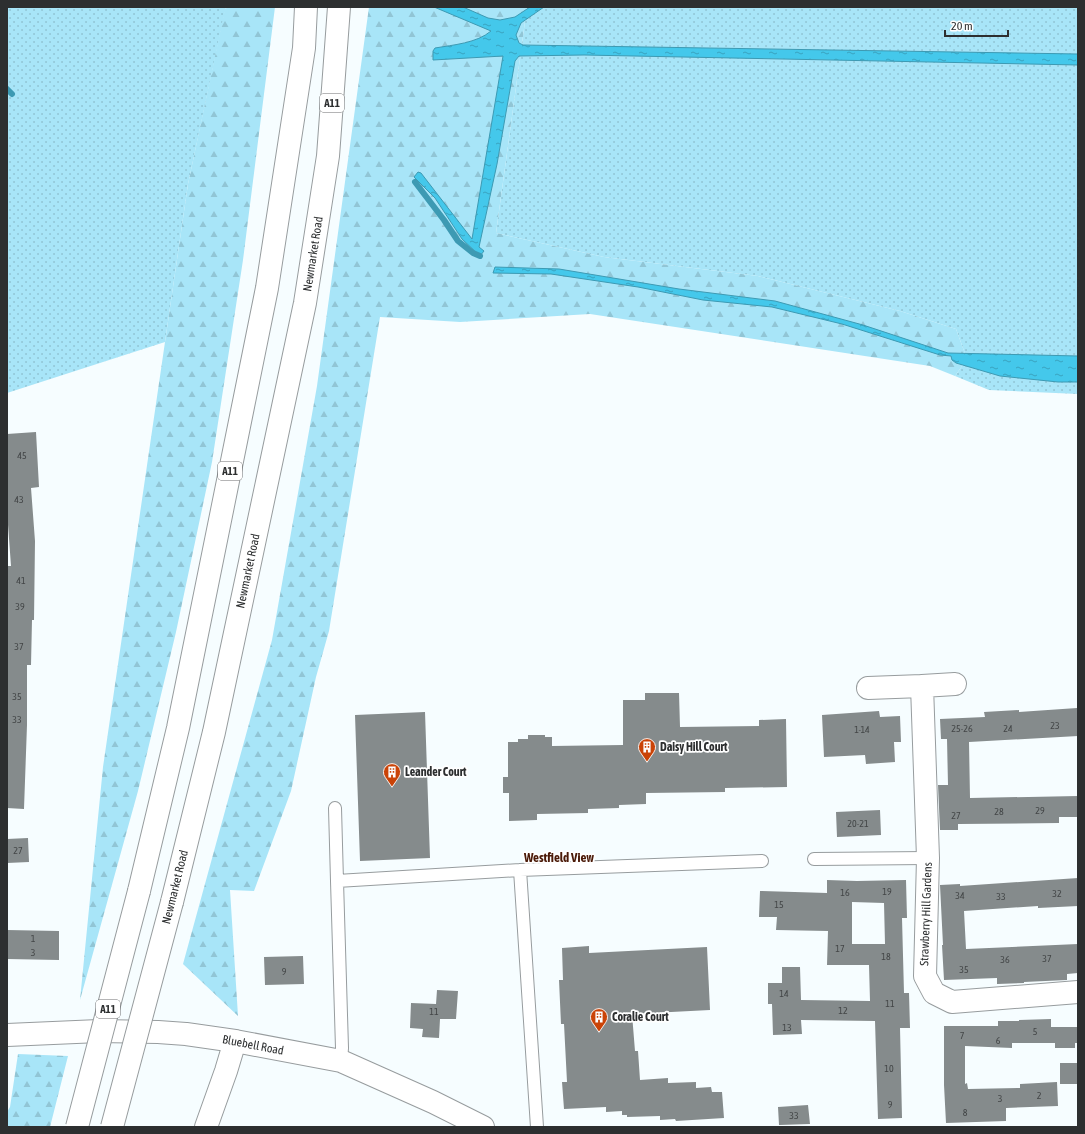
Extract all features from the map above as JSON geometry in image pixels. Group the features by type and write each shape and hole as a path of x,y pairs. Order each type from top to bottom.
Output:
{"main road":[{"name":"A11","path":"76,1127 139,891 178,728 267,288 304,48 306,7"},
{"name":"Newmarket Road","path":"112,1127 172,902 214,732 306,303 328,156 339,7"},
{"path":"868,688 955,684"},
{"name":"Strawberry Hill Gardens","path":"922,686 928,858 925,976 934,993 952,1002 1078,992"},
{"name":"Bluebell Road","path":"7,1036 99,1031 186,1034 235,1041 341,1061 433,1102 483,1127"},
{"path":"206,1127 235,1041"}],"lane":[{"path":"335,808 342,1048 341,1061"},
{"path":"814,859 928,858"},
{"path":"337,881 520,870 762,861"},
{"path":"520,870 537,1127"}],"green space":[{"path":"7,7 226,7 188,184 165,342 7,393"},
{"path":"228,7 275,7 243,260 212,462 176,632 138,791 80,1000 103,767 188,184 225,9"},
{"path":"369,7 527,7 496,233 604,257 758,276 900,311 956,329 967,359 955,376 930,366 590,314 460,322 380,317 329,631 316,677 291,791 254,891 230,890 238,1016 183,964 272,640 317,386"},
{"path":"527,7 1078,7 1078,394 989,390 955,376 967,359 956,329 900,311 758,276 604,257 496,233"},
{"path":"18,1054 68,1056 50,1127 7,1127 7,1112 10,1107"}],"water":[{"path":"434,7 463,7 488,18 500,20 515,17 530,7 544,7 521,23 516,35 519,43 523,45 1078,54 1078,65 584,55 519,56 515,61 497,164 479,247 484,251 480,256 462,239 435,198 414,177 418,172 421,173 472,239 503,56 433,60 433,51 435,48 472,41 491,31"},
{"path":"495,267 559,269 679,289 775,301 863,325 948,353 1078,356 1078,382 1058,382 1000,376 956,363 952,360 951,356 940,355 842,324 772,307 703,300 638,287 551,274 493,273"}],"building":[{"path":"36,432 39,487 31,488 35,541 34,620 32,620 31,665 27,665 27,725 24,809 7,808 7,566 11,566 7,511 7,434"},
{"name":"Daisy Hill Court","path":"645,693 679,693 680,727 759,726 759,720 786,719 787,787 725,788 725,792 646,793 646,804 619,805 619,808 588,809 588,813 537,814 537,820 509,821 509,793 503,793 503,777 508,777 508,742 518,742 518,739 528,739 528,735 545,735 545,737 552,737 552,746 623,745 623,700 645,700"},
{"path":"1077,708 1078,736 969,742 970,798 1078,796 1078,817 1059,817 1059,823 958,824 958,830 940,830 938,785 948,785 947,739 941,739 940,719 985,717 984,712 1019,710 1019,712"},
{"path":"879,711 880,717 900,716 901,742 894,742 895,762 866,764 865,755 824,757 822,715"},
{"name":"Leander Court","path":"425,712 430,858 360,861 355,715"},
{"path":"880,810 881,835 837,837 836,812"},
{"path":"28,838 29,862 7,863 7,839"},
{"path":"1078,878 1078,906 1038,908 1038,906 964,911 966,949 1078,944 1078,973 1067,974 1067,980 1024,983 997,984 997,978 944,980 940,885 960,884 960,886"},
{"path":"827,880 906,880 907,918 902,918 904,993 909,993 910,1028 900,1028 902,1118 878,1119 875,1021 801,1020 802,1034 773,1035 772,1004 768,1004 768,983 782,983 782,967 800,967 801,1000 870,1001 869,965 827,965 828,931 776,930 777,917 759,917 760,891 827,893","holes":["852,902 884,903 885,944 852,944"]},
{"path":"7,930 59,931 59,960 7,959"},
{"name":"Coralie Court","path":"589,946 589,953 707,947 710,1010 632,1014 635,1051 638,1051 640,1080 668,1078 668,1083 696,1082 696,1088 711,1087 712,1092 722,1092 724,1118 676,1121 675,1119 660,1120 660,1116 627,1117 627,1115 622,1115 622,1111 606,1112 606,1107 564,1109 562,1082 567,1082 564,1024 561,1024 559,980 563,980 562,948"},
{"path":"303,956 304,984 265,985 264,957"},
{"path":"437,990 458,991 456,1019 440,1019 439,1038 422,1037 423,1029 410,1028 411,1003 436,1004"},
{"path":"1051,1019 1051,1027 1078,1027 1078,1043 1075,1043 1075,1048 1055,1048 1055,1043 1012,1043 1012,1048 965,1046 965,1084 967,1083 968,1089 1020,1088 1020,1084 1057,1082 1058,1106 1006,1108 1006,1121 946,1123 944,1085 944,1026 998,1026 998,1021"},
{"path":"1060,1063 1078,1063 1078,1084 1060,1084"},
{"path":"808,1105 810,1124 779,1125 778,1107"}],"waterway":[{"path":"7,89 12,94"},
{"path":"415,182 458,241 473,253 480,256"}],"place":[{"name":"Daisy Hill Court","path":"647,762"},
{"name":"Leander Court","path":"392,787"},
{"name":"Coralie Court","path":"599,1032"}],"district":[{"name":"Westfield View","path":"559,857"}]}
